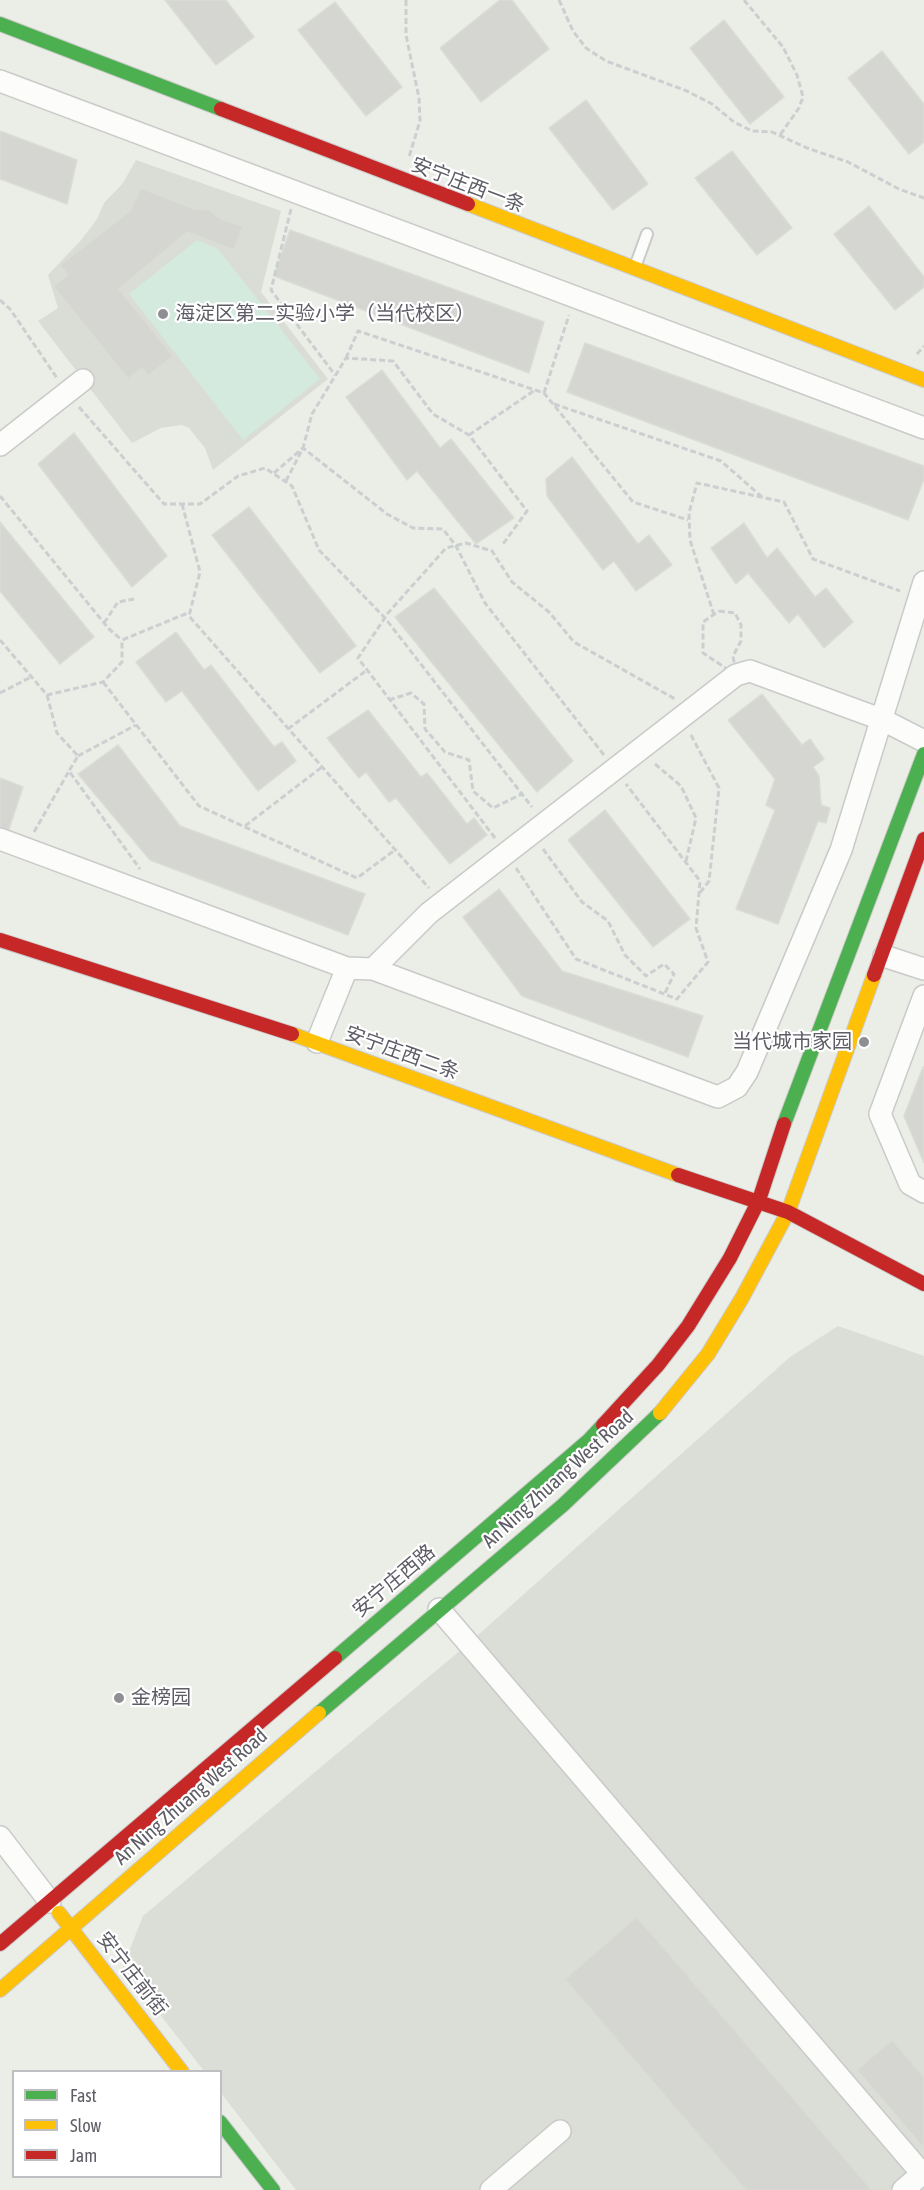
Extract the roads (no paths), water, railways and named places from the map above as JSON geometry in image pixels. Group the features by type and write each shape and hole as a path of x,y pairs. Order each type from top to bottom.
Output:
{"main road":[{"name":"安宁庄西一条","path":"0,24 633,270 924,380"},
{"name":"安宁庄西路","path":"0,1944 589,1440 658,1365 688,1326 730,1258 759,1200 770,1162 924,754"},
{"name":"An Ning Zhuang West Road","path":"0,1990 125,1879 563,1505 668,1406 708,1354 742,1298 788,1212 884,956 924,839"},
{"name":"安宁庄西二条","path":"0,940 317,1042 739,1197 759,1200 788,1212 924,1284"},
{"name":"安宁庄前街","path":"50,1902 180,2070"},
{"path":"222,2125 273,2190"}],"street":[{"path":"0,81 924,428"},
{"path":"0,445 75,386"},
{"path":"0,839 346,968 373,969 718,1097 737,1087 747,1072 841,850 922,590"},
{"path":"373,969 442,902 736,675 750,671 883,720 924,741"},
{"path":"884,956 924,969"},
{"path":"317,1042 346,968"},
{"path":"924,996 880,1114 910,1184 924,1192"},
{"path":"439,1610 923,2175 903,2190"},
{"path":"0,1837 50,1902"},
{"path":"491,2190 560,2131"}],"lane":[{"path":"633,270 647,234"}],"place":[{"name":"海淀区第二实验小学（当代校区）","path":"163,314"},
{"name":"当代城市家园","path":"864,1042"},
{"name":"金榜园","path":"119,1698"}]}
